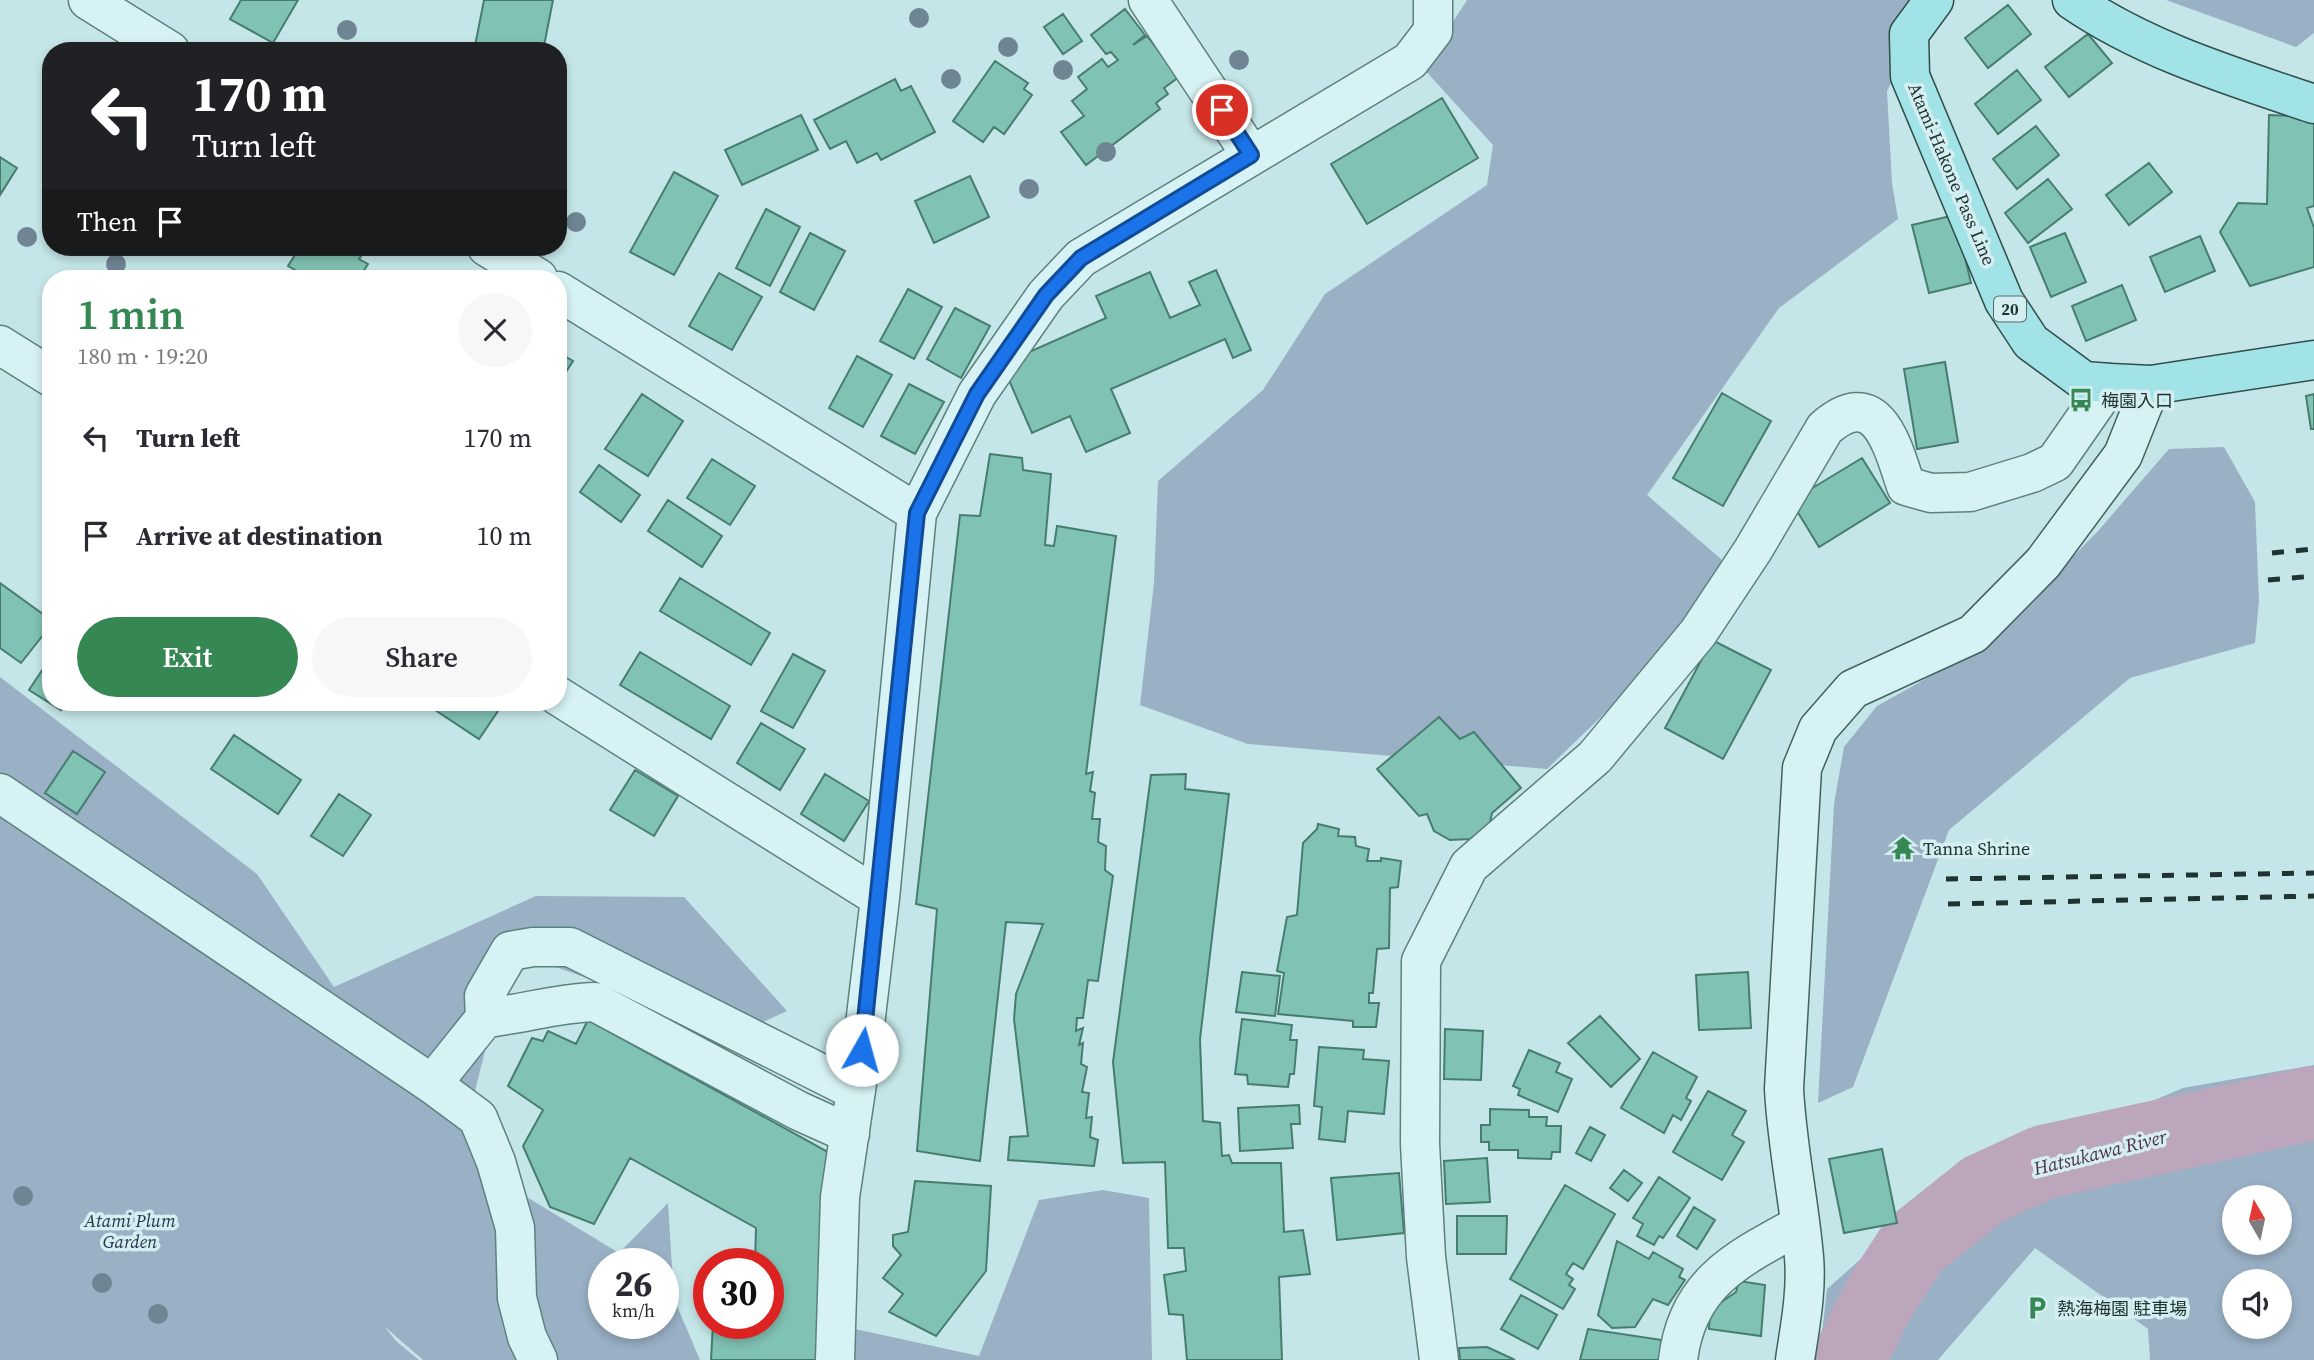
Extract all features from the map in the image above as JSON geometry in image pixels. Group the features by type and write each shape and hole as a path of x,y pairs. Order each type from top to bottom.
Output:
{"main road":[{"name":"Atami-Hakone Pass Line","path":"1934,0 1909,34 1910,76 2004,301 2031,342 2084,381 2110,383 2151,384 2314,360"},
{"path":"2072,0 2104,22 2211,70 2314,104"}],"street":[{"path":"88,0 156,42"},
{"path":"1148,0 1251,155"},
{"path":"835,1360 840,1197 880,898 917,513 977,394 1055,285 1081,258 1410,61 1433,31 1433,0"},
{"path":"502,256 525,270"},
{"path":"567,297 917,513"},
{"path":"0,345 42,371"},
{"path":"1438,1360 1426,1257 1420,1144 1421,961 1469,866 1595,757 1698,633 1753,550 1825,428 1840,414 1859,411 1875,416 1889,438 1906,486 1931,493 1970,492 2032,473 2055,462 2110,383"},
{"path":"1795,1360 1804,1291 1804,1259 1786,1132 1784,1090 1802,768 1818,729 1853,689 1973,634 2043,564 2123,455 2151,384"},
{"path":"567,702 880,898"},
{"path":"0,793 432,1084 478,1118 496,1163 515,1228 517,1298 527,1337 538,1360"},
{"path":"432,1084 485,1018 484,996 510,951 533,947 570,947 856,1091"},
{"path":"485,1018 519,1014 559,1003 596,1002 799,1111 850,1134"},
{"path":"1678,1360 1681,1334 1692,1307 1714,1280 1757,1248 1800,1225"}],"green space":[{"path":"1467,0 1941,0 1930,5 1887,91 1892,183 1898,219 1779,308 1647,495 1744,579 1547,769 1248,744 1140,705 1154,583 1158,481 1263,390 1325,294 1487,185 1493,145 1423,68"},
{"path":"2166,0 2314,0 2314,33 2296,47"},
{"path":"2224,447 2255,502 2259,601 2255,643 2130,678 1949,830 1853,1087 1818,1103 1834,804 1844,747 1877,706 1988,644 2098,531 2169,449"},
{"name":"Atami Plum Garden","path":"0,677 257,874 334,987 536,896 684,897 787,1011 741,1032 510,951 473,1099 525,1196 611,1248 588,1248 588,1339 679,1339 679,1311 700,1360 423,1360 384,1326 396,1341 419,1360 0,1360"},
{"path":"2314,1065 2314,1360 2150,1360 2148,1329 2035,1248 1938,1360 1819,1360 1827,1289 1934,1194 2183,1088"},
{"path":"1103,1190 1149,1198 1152,1360 850,1360 855,1329 979,1356 1039,1200"},
{"path":"668,1203 671,1248 624,1248"}],"building":[{"path":"241,0 298,0 274,42 230,19"},
{"path":"484,0 553,0 545,42 476,42"},
{"path":"2008,5 2031,34 1988,68 1965,38"},
{"path":"1125,9 1145,35 1133,45 1147,36 1179,77 1164,88 1168,94 1156,103 1160,109 1086,165 1061,132 1084,116 1072,101 1087,89 1078,77 1102,59 1108,67 1118,60 1111,52 1106,54 1091,35"},
{"path":"1063,14 1082,41 1063,54 1044,27"},
{"path":"2088,34 2112,63 2069,97 2045,67"},
{"path":"995,61 1028,83 1024,89 1032,95 1004,134 994,127 983,142 953,121"},
{"path":"2017,70 2041,100 1998,134 1975,104"},
{"path":"895,79 901,91 911,86 935,132 881,160 877,153 857,163 846,141 830,149 814,120"},
{"path":"1442,98 1478,158 1367,224 1331,164"},
{"path":"801,115 818,150 742,185 725,150"},
{"path":"2269,115 2314,117 2314,206 2307,208 2314,228 2314,267 2250,286 2220,232 2238,203 2267,204"},
{"path":"2036,126 2059,155 2017,189 1993,159"},
{"path":"0,157 17,168 0,195"},
{"path":"2149,163 2172,192 2129,225 2106,195"},
{"path":"674,172 718,196 674,275 630,252"},
{"path":"970,176 989,217 934,243 915,201"},
{"path":"2048,179 2072,209 2028,243 2005,213"},
{"path":"766,209 800,227 770,286 736,268"},
{"path":"1955,215 1971,283 1929,293 1912,225"},
{"path":"810,233 845,251 814,310 780,292"},
{"path":"2065,233 2086,282 2051,297 2030,247"},
{"path":"2200,236 2215,271 2165,292 2150,257"},
{"path":"294,256 361,256 359,259 368,264 364,270 295,270 288,266"},
{"path":"1216,270 1251,350 1233,358 1225,339 1111,389 1130,433 1086,452 1070,416 1032,433 1002,364 1106,318 1096,296 1150,272 1170,318 1200,305 1189,282"},
{"path":"719,273 762,297 732,350 689,326"},
{"path":"2122,285 2136,320 2086,341 2072,306"},
{"path":"908,289 942,307 914,359 880,341"},
{"path":"955,308 990,326 961,378 927,359"},
{"path":"857,356 892,375 863,427 829,408"},
{"path":"567,357 573,361 567,370"},
{"path":"1945,362 1958,442 1917,449 1904,369"},
{"path":"909,384 944,402 915,454 881,436"},
{"path":"1722,393 1771,421 1723,506 1673,478"},
{"path":"642,394 683,421 648,476 605,449"},
{"path":"2314,394 2314,429 2311,429 2306,396"},
{"path":"990,454 1022,458 1023,470 1051,474 1045,545 1054,546 1057,526 1116,536 1086,774 1093,772 1090,791 1095,793 1092,819 1100,819 1098,842 1106,846 1105,870 1113,876 1098,981 1088,980 1083,1018 1077,1018 1076,1031 1083,1028 1079,1045 1083,1043 1081,1064 1087,1067 1082,1092 1089,1093 1086,1118 1092,1117 1090,1137 1098,1140 1094,1166 1008,1160 1010,1137 1028,1136 1014,1019 1016,994 1043,924 1006,922 980,1161 917,1151 937,909 916,904 960,515 980,516"},
{"path":"1862,458 1890,503 1819,547 1791,501"},
{"path":"712,459 755,486 730,525 687,498"},
{"path":"599,465 640,495 621,522 580,492"},
{"path":"668,500 722,536 702,567 648,531"},
{"path":"680,578 770,633 751,665 660,611"},
{"path":"0,583 42,613 42,636 21,663 0,648"},
{"path":"1712,640 1771,670 1723,759 1665,728"},
{"path":"640,652 730,706 711,739 620,685"},
{"path":"793,654 825,671 793,728 761,711"},
{"path":"42,670 42,698 29,690"},
{"path":"437,711 498,711 479,739"},
{"path":"1439,717 1460,739 1474,732 1521,788 1492,813 1489,827 1470,839 1450,840 1434,831 1427,814 1419,816 1377,769"},
{"path":"761,723 805,749 780,790 737,763"},
{"path":"234,735 301,780 278,814 211,769"},
{"path":"73,751 105,772 77,814 45,793"},
{"path":"635,770 678,796 654,836 610,810"},
{"path":"825,774 869,801 844,841 801,814"},
{"path":"1186,774 1185,789 1229,794 1200,1039 1203,1121 1220,1123 1222,1156 1229,1155 1232,1163 1281,1163 1284,1232 1303,1230 1310,1274 1279,1277 1282,1360 1187,1360 1183,1315 1169,1314 1164,1275 1186,1271 1184,1248 1168,1248 1165,1162 1123,1163 1113,1062 1151,775"},
{"path":"339,794 371,815 343,856 311,836"},
{"path":"1318,824 1339,829 1338,836 1355,837 1356,846 1369,849 1367,861 1381,861 1381,858 1401,861 1398,887 1390,888 1389,948 1377,949 1373,993 1369,993 1369,1003 1379,1003 1376,1027 1353,1027 1353,1021 1278,1014 1284,973 1277,971 1287,917 1297,915 1303,843 1317,829"},
{"path":"1242,972 1280,976 1275,1016 1236,1012"},
{"path":"1748,972 1751,1028 1699,1030 1696,975"},
{"path":"1600,1016 1640,1059 1611,1087 1568,1043"},
{"path":"1242,1019 1292,1025 1290,1040 1297,1040 1294,1074 1290,1074 1288,1087 1248,1084 1247,1075 1235,1074"},
{"path":"588,1020 828,1152 822,1360 711,1360 712,1339 784,1339 784,1248 755,1248 756,1228 630,1158 594,1224 550,1207 523,1146 543,1110 508,1086 532,1038 543,1041 548,1031 576,1044"},
{"path":"1445,1029 1483,1031 1481,1080 1444,1079"},
{"path":"1319,1047 1364,1050 1363,1059 1389,1061 1384,1114 1348,1111 1345,1142 1319,1139 1322,1107 1314,1106"},
{"path":"1529,1050 1560,1063 1556,1072 1572,1079 1558,1112 1518,1095 1520,1089 1513,1086"},
{"path":"1653,1052 1697,1077 1686,1098 1691,1101 1681,1120 1673,1115 1664,1133 1621,1108"},
{"path":"1708,1091 1746,1111 1732,1135 1744,1142 1722,1180 1673,1152"},
{"path":"1299,1105 1300,1124 1291,1124 1293,1148 1240,1151 1238,1108"},
{"path":"1490,1109 1529,1110 1529,1117 1547,1117 1546,1126 1561,1126 1560,1152 1552,1152 1551,1159 1518,1158 1518,1150 1489,1150 1489,1142 1481,1142 1481,1125 1490,1125"},
{"path":"1590,1127 1605,1135 1591,1161 1576,1153"},
{"path":"1882,1149 1897,1223 1844,1233 1829,1159"},
{"path":"1487,1158 1490,1202 1446,1204 1444,1161"},
{"path":"1624,1170 1642,1183 1628,1201 1610,1188"},
{"path":"1399,1173 1404,1233 1337,1240 1331,1178"},
{"path":"1659,1177 1690,1198 1663,1238 1659,1236 1654,1245 1637,1236 1643,1224 1633,1218"},
{"path":"915,1181 991,1186 986,1271 936,1336 889,1312 903,1294 883,1278 901,1255 893,1246 893,1235 908,1232"},
{"path":"1565,1185 1615,1214 1583,1269 1573,1263 1566,1274 1573,1279 1569,1285 1575,1289 1563,1309 1510,1279"},
{"path":"1694,1207 1715,1220 1697,1249 1677,1236"},
{"path":"1457,1216 1507,1216 1506,1254 1457,1254"},
{"path":"1617,1241 1649,1259 1653,1252 1683,1269 1679,1277 1685,1280 1668,1305 1653,1299 1635,1327 1612,1328 1598,1315"},
{"path":"1739,1281 1765,1285 1761,1336 1709,1329 1710,1310 1736,1292"},
{"path":"1521,1295 1557,1315 1538,1349 1501,1329"},
{"path":"1588,1329 1662,1340 1659,1360 1580,1360"},
{"path":"1487,1347 1515,1360 1460,1360 1459,1348"}],"waterway":[{"name":"Hatsukawa River","path":"1848,1360 1880,1297 1914,1245 1983,1190 2044,1162 2314,1103"}],"railway":[{"path":"2272,553 2314,549"},
{"path":"2268,580 2314,576"},
{"path":"1946,879 2314,873"},
{"path":"1948,904 2314,896"}],"place":[{"name":"梅園入口","path":"2081,400"},
{"name":"Tanna Shrine","path":"1903,848"},
{"name":"熱海梅園 駐車場","path":"2037,1308"}],"route":[{"path":"862,1050 880,898 917,513 977,394 1046,295 1081,258 1251,155 1222,110"}]}
